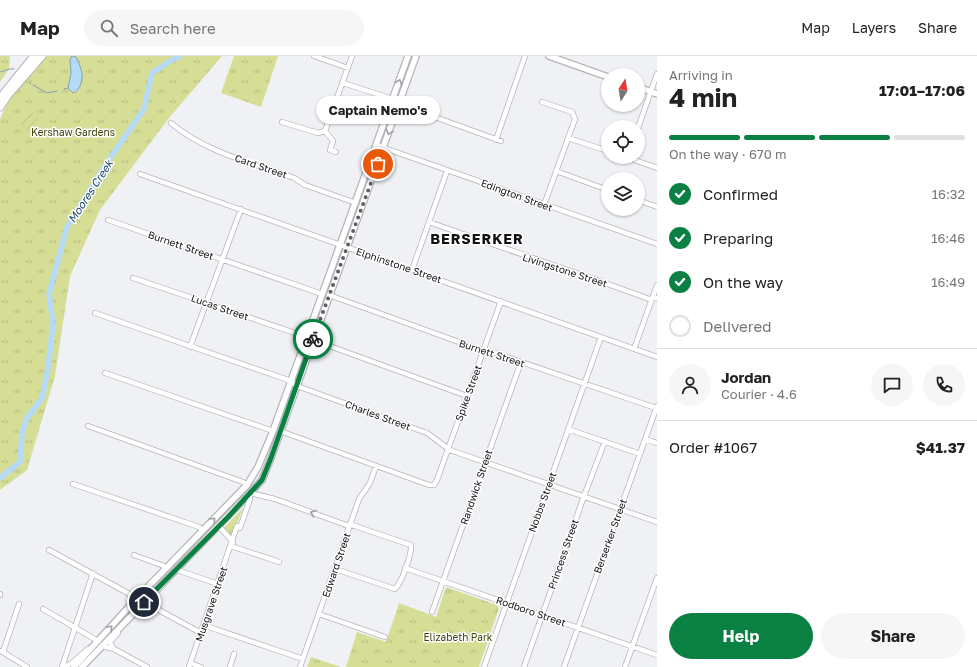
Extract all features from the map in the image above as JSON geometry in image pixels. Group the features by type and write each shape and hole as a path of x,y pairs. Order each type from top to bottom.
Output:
{"highway":[{"path":"0,98 34,56"},
{"path":"0,107 8,95 42,56"}],"main road":[{"path":"73,665 98,641 137,598 254,476 273,431 408,56"},
{"path":"82,667 262,480 267,470 416,56"},
{"path":"550,56 601,74"}],"street":[{"path":"314,56 348,68"},
{"path":"325,131 352,56"},
{"path":"399,104 498,140 525,56"},
{"path":"642,120 654,93 657,74"},
{"path":"343,83 393,99"},
{"path":"542,102 572,112 575,116 544,205"},
{"path":"282,122 318,133 325,131"},
{"name":"Card Street","path":"171,123 191,138 209,148 294,178 305,185 356,203"},
{"path":"325,131 333,141 330,150 336,152"},
{"path":"568,138 601,149"},
{"name":"Edington Street","path":"376,145 657,244"},
{"path":"645,164 657,168"},
{"path":"412,270 447,170"},
{"path":"556,172 601,188"},
{"name":"Elphinstone Street","path":"140,174 657,356"},
{"path":"645,203 657,207"},
{"path":"190,347 241,209"},
{"name":"Burnett Street","path":"108,220 322,294"},
{"name":"Livingstone Street","path":"429,222 649,299 655,298"},
{"name":"Lucas Street","path":"133,278 307,337"},
{"path":"634,349 655,298 657,285"},
{"name":"Burnett Street","path":"329,295 484,350 657,407"},
{"name":"Spike Street","path":"376,466 429,485 434,485 502,301"},
{"name":"Charles Street","path":"96,313 291,381 297,386 427,433 450,450 657,522"},
{"name":"Nobbs Street","path":"484,667 601,337"},
{"path":"313,340 467,396"},
{"name":"Randwick Street","path":"432,612 521,362"},
{"path":"105,373 273,431"},
{"name":"Berserker Street","path":"564,667 657,407"},
{"path":"88,426 242,481 247,485"},
{"path":"568,429 640,454"},
{"path":"280,431 376,466"},
{"path":"645,439 657,443"},
{"name":"Princess Street","path":"524,667 604,441"},
{"name":"Edward Street","path":"300,667 359,499 370,483 376,466"},
{"path":"74,484 199,527 203,530"},
{"path":"250,494 275,500 346,525 352,524 411,545 399,585 395,589 335,569"},
{"name":"Musgrave Street","path":"190,665 232,544 236,539 250,499 250,494"},
{"path":"219,526 232,544 279,562"},
{"path":"49,550 201,633"},
{"path":"134,555 167,568"},
{"path":"177,568 180,571 218,584"},
{"name":"Rodboro Street","path":"405,568 657,655"},
{"path":"73,665 63,667 65,656 93,573"},
{"path":"625,667 657,578"},
{"path":"19,604 1,651 27,667"},
{"path":"43,609 98,641"},
{"path":"319,614 386,637"},
{"path":"114,649 110,645 110,642 125,623"},
{"path":"203,625 303,659"},
{"path":"102,646 114,649 147,667"},
{"path":"230,667 234,654"},
{"path":"65,656 73,665"},
{"path":"21,663 31,667"},
{"path":"190,665 201,667"}],"green space":[{"path":"0,56 10,56 9,69 0,82"},
{"name":"Kershaw Gardens","path":"45,56 222,56 169,118 100,210 70,276 55,376 27,470 0,490 0,119 14,94"},
{"path":"234,56 278,56 261,107 221,93"},
{"path":"29,112 35,115 38,121 35,127 29,130 23,127 20,121 23,115"},
{"path":"243,508 235,525 232,536 224,528"},
{"name":"Elizabeth Park","path":"446,587 497,605 499,608 479,667 346,667 357,632 386,642 399,603 436,617"},
{"path":"311,657 341,667 307,667"}],"water":[{"path":"72,56 76,57 82,73 79,88 73,93 68,88 71,73 70,60"}],"waterway":[{"name":"Moores Creek","path":"0,478 20,462 22,432 27,418 42,398 48,368 53,324 49,294 67,227 108,161 144,109 152,73 180,56"},
{"path":"0,72 14,69"},
{"path":"33,85 47,93 57,91"},
{"path":"64,89 68,88"}],"way so far":[{"path":"313,339 378,164"}],"place":[{"name":"Captain Nemo's","path":"378,164"}],"district":[{"name":"BERSERKER","path":"477,238"}],"route":[{"path":"144,602 228,517 262,480 267,470 313,339"}]}
